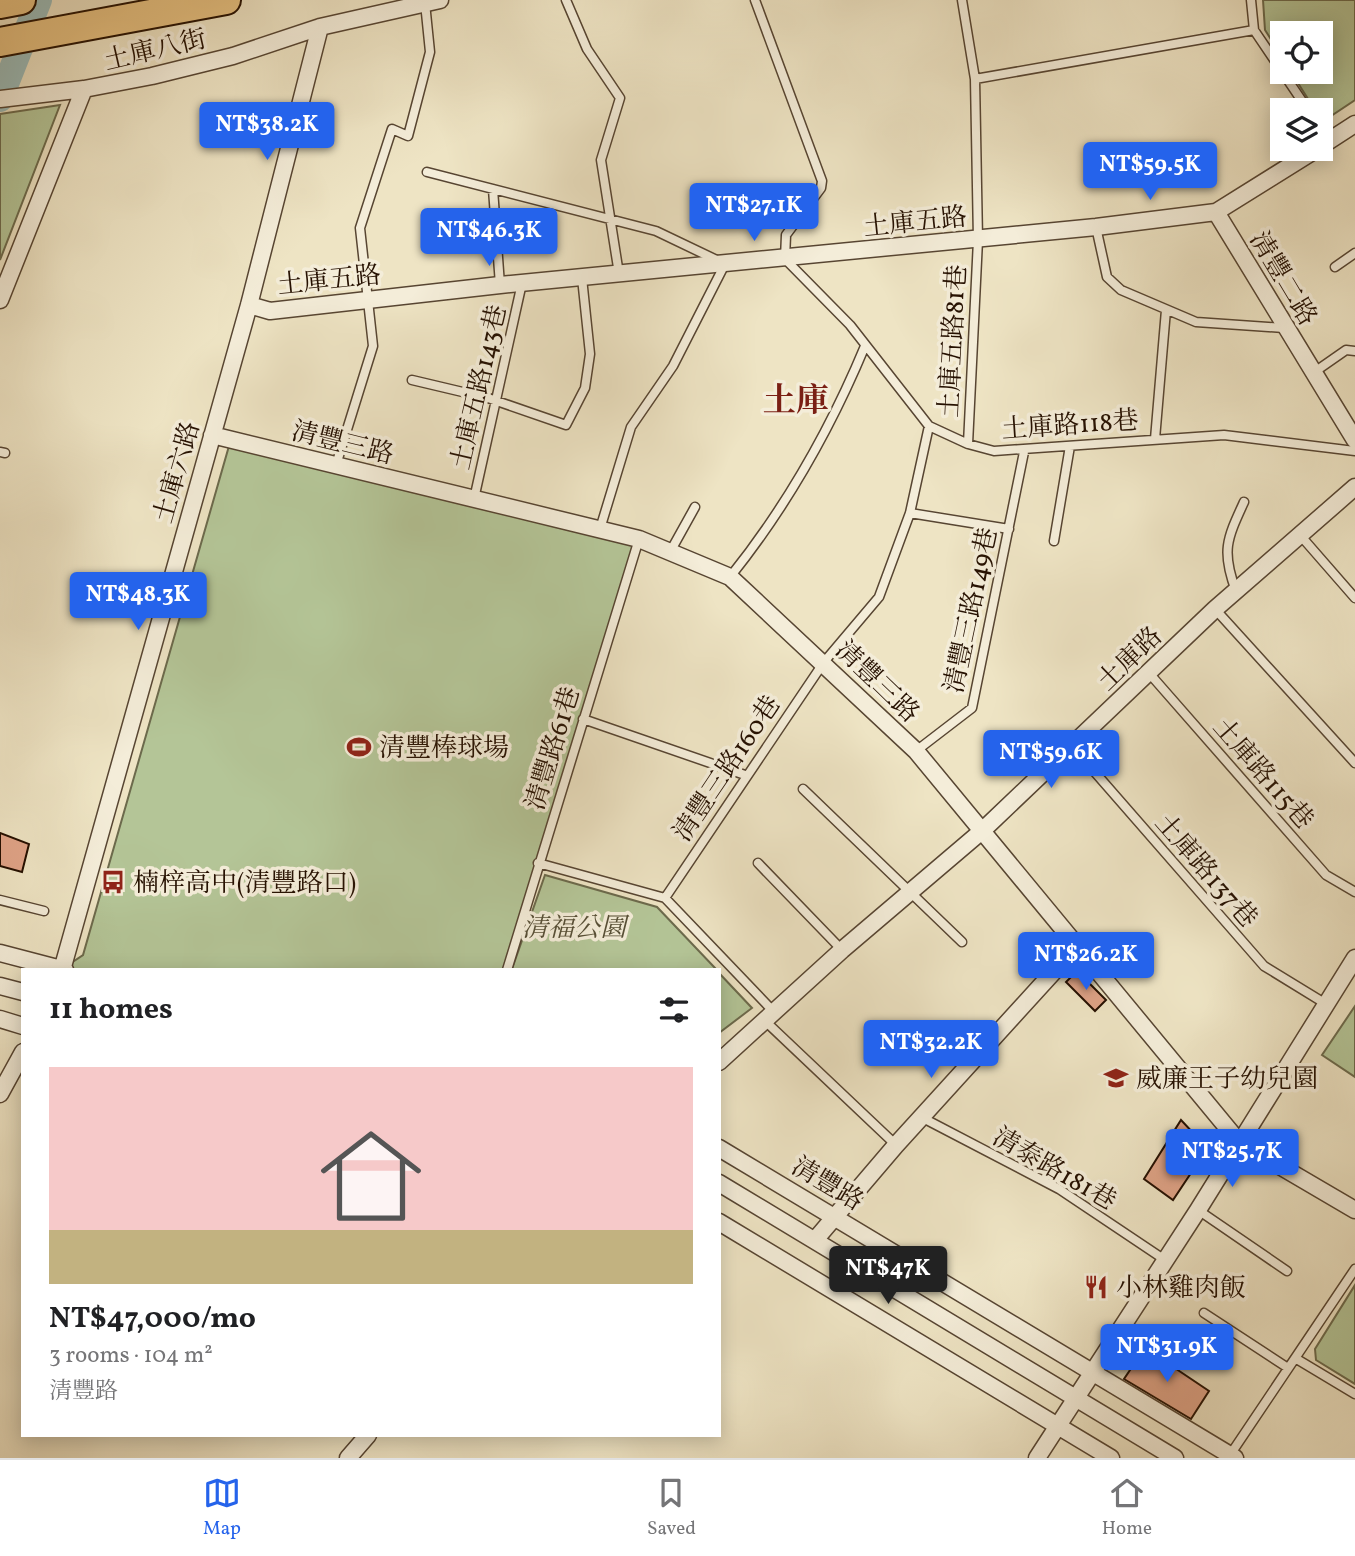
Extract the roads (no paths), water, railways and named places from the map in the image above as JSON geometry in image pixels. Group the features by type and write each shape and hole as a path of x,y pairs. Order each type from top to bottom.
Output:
{"highway":[{"path":"0,4 21,0"},
{"path":"0,42 226,0"}],"street":[{"name":"土庫八街","path":"0,99 84,89 233,56 320,27 433,1"},
{"name":"土庫六路","path":"63,968 249,305 320,27"},
{"path":"0,300 84,89"},
{"name":"土庫五路","path":"1333,135 1355,124"},
{"name":"土庫五路","path":"249,305 270,311 500,285 978,240 1216,212 1292,161"},
{"name":"清豐二路","path":"1216,212 1284,328 1355,440"},
{"name":"清豐三路","path":"212,435 639,539 730,577 824,662 916,751 1239,1142 1355,1210"},
{"name":"土庫路","path":"721,1060 842,950 983,830 1215,609 1355,487"},
{"path":"815,1240 896,1144 1077,946"},
{"path":"0,953 59,968"},
{"path":"1037,1458 1198,1210 1355,958"},
{"path":"0,986 21,991"},
{"path":"0,1019 21,1025"},
{"path":"0,1094 21,1056"},
{"name":"清豐路","path":"721,1149 835,1215 1232,1456"},
{"path":"721,1184 1175,1458"},
{"path":"721,1223 1111,1458"},
{"path":"348,1458 366,1437"}],"lane":[{"path":"566,0 587,49 620,98 601,160 619,274"},
{"path":"755,0 822,181 821,188 786,235 785,258"},
{"name":"土庫五路81巷","path":"962,0 975,79 978,240 968,444"},
{"path":"1251,0 1254,30 1300,98"},
{"path":"336,465 373,346 360,228 392,129 408,136 430,52 433,1"},
{"path":"975,79 1254,30"},
{"path":"427,172 656,231 725,264 673,366 631,426 600,529"},
{"path":"493,189 500,285"},
{"path":"1096,227 1107,277 1121,290 1196,323 1284,328"},
{"path":"1335,267 1355,253"},
{"name":"土庫路118巷","path":"785,258 850,325 929,426 968,444 994,451 1024,452 1224,435 1355,451"},
{"path":"412,380 497,401 566,425 585,388 590,354 582,278"},
{"name":"土庫五路143巷","path":"474,499 522,284"},
{"path":"1154,439 1166,310"},
{"path":"730,577 769,528 830,427 865,346"},
{"path":"1313,373 1346,350 1355,351"},
{"name":"清豐三路160巷","path":"665,898 745,775 824,662 879,597 910,513 929,426"},
{"path":"1054,541 1070,446"},
{"name":"清豐三路149巷","path":"916,751 972,708 1024,452"},
{"path":"1236,591 1226,565 1227,540 1244,502"},
{"path":"670,552 695,507"},
{"path":"910,513 1009,530"},
{"path":"1300,535 1355,598"},
{"name":"清豐路61巷","path":"508,968 639,539"},
{"path":"1215,609 1355,762"},
{"name":"土庫路115巷","path":"1149,673 1326,875 1355,892"},
{"path":"583,719 745,775"},
{"name":"土庫路137巷","path":"1072,746 1264,966 1326,1004"},
{"path":"803,789 962,942"},
{"path":"538,863 665,898 768,1016 896,1144"},
{"path":"758,863 842,950"},
{"path":"0,900 44,911"},
{"name":"清泰路181巷","path":"921,1117 1059,1189 1165,1260"},
{"path":"1198,1210 1287,1271"},
{"path":"1232,1456 1355,1269"},
{"path":"1204,1313 1288,1368"},
{"path":"1295,1358 1355,1394"}],"waterway":[{"path":"0,99 39,0"}],"place":[{"name":"清豐棒球場","path":"359,747"},
{"name":"楠梓高中(清豐路口)","path":"113,882"},
{"name":"威廉王子幼兒園","path":"1116,1078"},
{"name":"小林雞肉飯","path":"1096,1287"}],"district":[{"name":"土庫","path":"796,399"}],"park label":[{"name":"清福公園","path":"574,927"}]}
